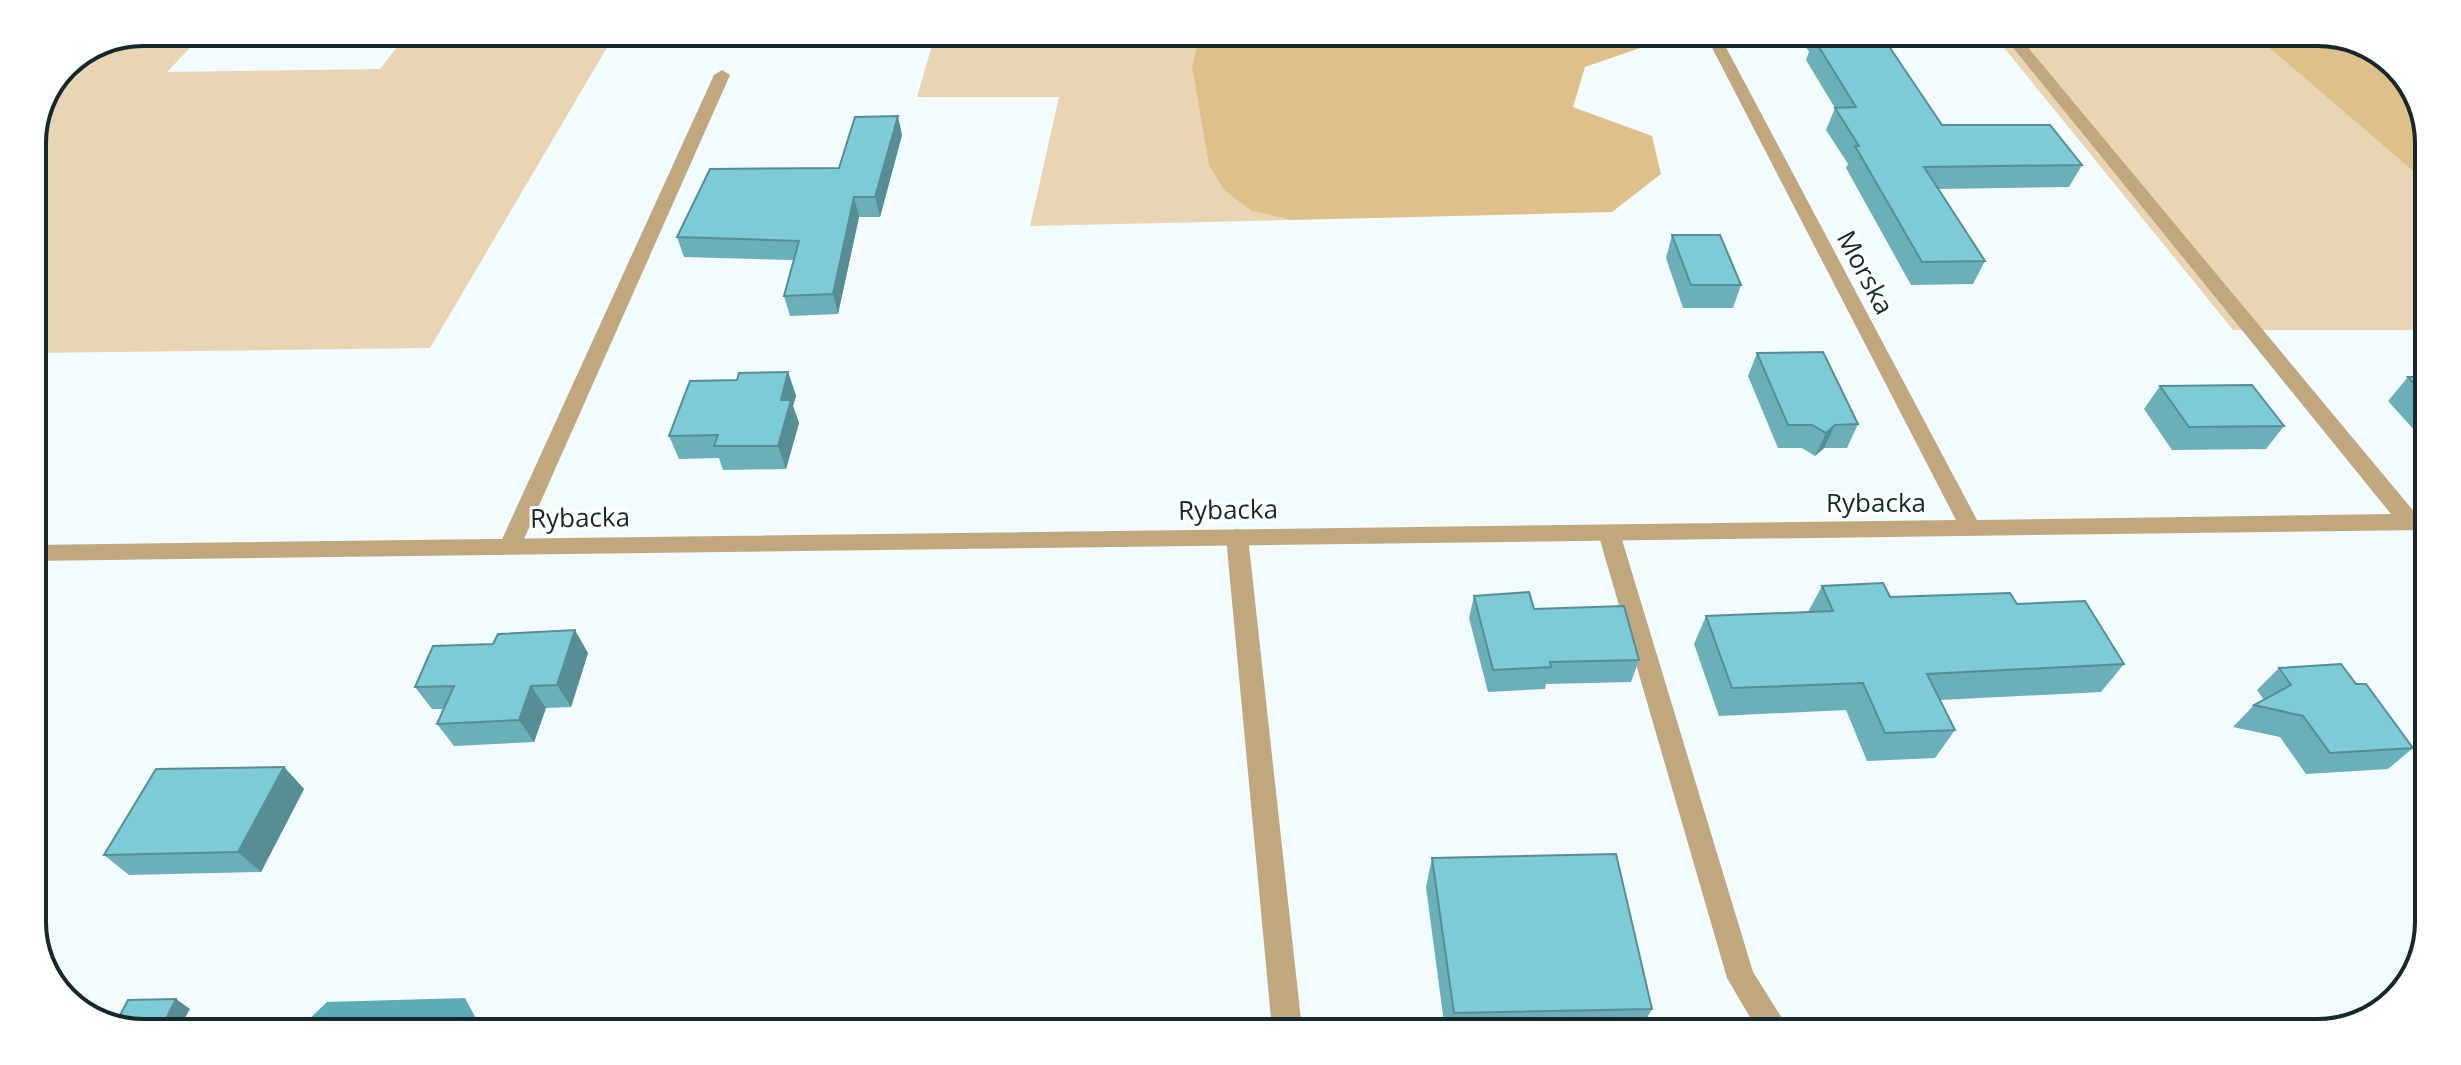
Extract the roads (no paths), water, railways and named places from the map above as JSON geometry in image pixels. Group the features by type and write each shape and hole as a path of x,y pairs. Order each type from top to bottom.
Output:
{"street":[{"name":"Morska","path":"1718,46 1972,530"},
{"path":"2019,46 2415,520"},
{"path":"510,546 722,75"},
{"name":"Rybacka","path":"46,553 2415,522"},
{"path":"1609,533 1741,978 1767,1019"},
{"path":"1237,537 1286,1019"}],"water":[{"path":"465,998 476,1019 309,1019 327,1002"}]}
